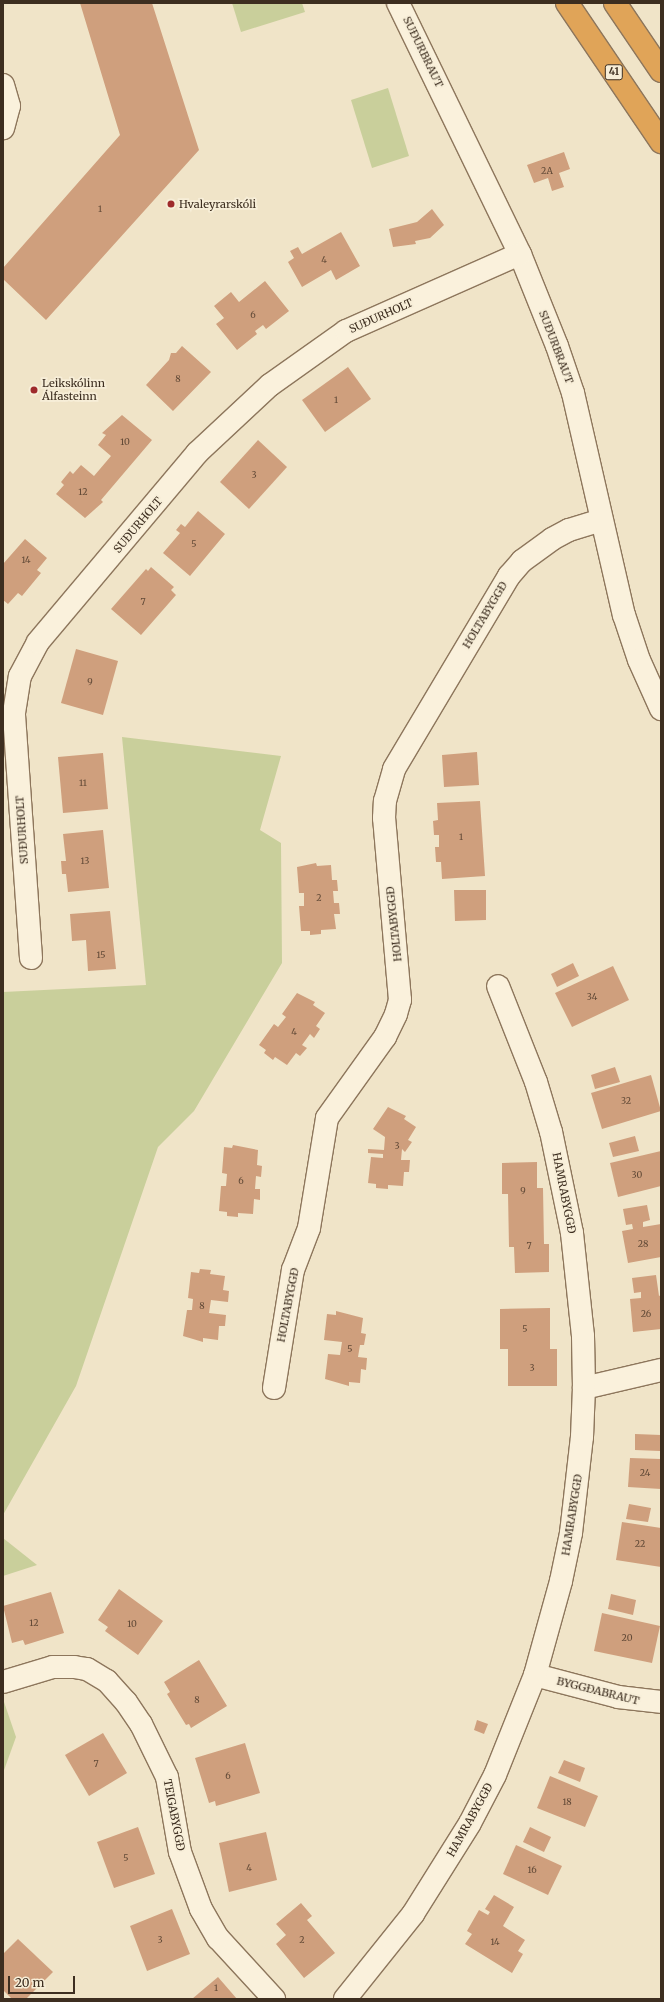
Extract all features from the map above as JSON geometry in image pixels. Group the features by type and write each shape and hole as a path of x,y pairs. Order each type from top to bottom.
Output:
{"highway":[{"name":"41","path":"567,3 661,142"},
{"path":"615,3 661,71"}],"street":[{"name":"SUÐURBRAUT","path":"398,3 520,254 573,393 624,615 639,660 661,709"},
{"path":"3,85 9,106 3,128"},
{"name":"SUÐURHOLT","path":"31,958 14,713 20,676 38,642 197,453 270,385 346,331 520,254"},
{"name":"HOLTABYGGÐ","path":"274,1388 293,1270 309,1228 327,1118 385,1037 396,1014 400,1000 384,818 385,801 394,769 509,576 531,553 552,539 569,530 602,520"},
{"name":"HAMRABYGGÐ","path":"345,1999 413,1914 466,1829 495,1775 535,1675 560,1588 570,1533 581,1444 584,1388 579,1284 563,1182 536,1082 498,986"},
{"path":"584,1388 661,1370"},
{"name":"TEIGABYGGÐ","path":"3,1682 52,1667 74,1667 87,1669 107,1681 126,1702 141,1724 167,1777 180,1852 201,1909 218,1938 274,1999"},
{"name":"BYGGÐABRAUT","path":"535,1675 618,1698 661,1702"}],"green space":[{"path":"232,3 302,3 305,12 241,32"},
{"path":"388,88 409,156 372,168 351,100"},
{"path":"122,737 281,756 260,830 281,843 282,963 194,1111 158,1147 76,1386 3,1515 3,992 146,985"},
{"path":"3,1538 37,1565 3,1576"},
{"path":"3,1699 16,1737 3,1773"}],"building":[{"name":"Hvaleyrarskóli","path":"80,3 152,3 199,150 46,320 3,279 3,268 120,135"},
{"path":"564,152 570,169 559,173 564,187 552,191 548,178 534,183 527,165"},
{"path":"432,209 444,225 430,238 415,241 416,244 393,247 389,229 417,222"},
{"path":"341,232 360,266 336,280 331,270 302,287 288,262 294,258 290,251 298,247 302,254"},
{"path":"265,281 289,311 266,329 263,325 255,331 257,334 237,350 216,324 224,318 214,306 231,292 239,302"},
{"path":"182,346 211,372 173,411 146,385 169,360 171,353 176,353"},
{"path":"348,367 371,399 325,432 302,400"},
{"path":"122,415 152,440 101,500 103,502 85,518 56,494 64,485 61,482 70,471 73,474 81,465 94,476 111,456 98,445 106,435 102,433"},
{"path":"258,440 287,467 249,509 220,482"},
{"path":"198,511 225,534 190,576 163,553 180,533 176,530 181,524 185,527"},
{"path":"25,539 47,558 37,570 41,573 22,596 18,593 8,604 3,600 3,564"},
{"path":"151,567 174,587 171,590 176,595 141,635 111,609 146,569 148,571"},
{"path":"76,649 118,661 103,715 61,703"},
{"path":"477,752 479,785 444,787 442,755"},
{"path":"103,753 108,809 63,813 58,757"},
{"path":"480,801 485,876 442,879 441,862 436,862 435,847 439,847 439,835 434,835 433,821 438,820 437,803"},
{"path":"103,830 109,888 68,892 66,874 62,874 61,861 66,861 63,834"},
{"path":"316,863 317,866 331,865 332,880 337,880 338,891 333,891 334,903 339,903 340,914 334,914 336,929 321,930 321,934 310,935 310,931 301,931 299,906 304,906 304,893 299,893 297,867"},
{"path":"454,890 486,890 486,920 455,921"},
{"path":"110,911 116,969 88,971 86,940 72,941 70,914"},
{"path":"573,963 579,976 557,987 551,974"},
{"path":"613,966 629,1000 572,1027 555,993"},
{"path":"297,993 315,1002 313,1005 325,1013 316,1026 320,1029 314,1038 310,1034 302,1045 307,1048 300,1056 296,1053 287,1065 275,1057 273,1060 264,1053 266,1050 259,1045 274,1024 278,1027 286,1017 282,1014"},
{"path":"615,1067 620,1082 595,1089 591,1075"},
{"path":"651,1075 661,1111 602,1129 591,1093"},
{"path":"388,1107 406,1116 404,1119 416,1127 408,1140 412,1142 405,1152 402,1149 401,1160 410,1160 409,1172 404,1172 403,1186 388,1185 388,1189 376,1188 376,1184 368,1183 371,1157 383,1158 383,1154 368,1153 368,1149 384,1150 385,1137 373,1129"},
{"path":"635,1136 639,1151 613,1157 609,1143"},
{"path":"233,1145 258,1150 257,1165 262,1166 261,1177 256,1176 255,1189 260,1189 260,1200 254,1199 253,1214 238,1213 238,1217 227,1216 227,1212 219,1211 221,1186 226,1186 227,1174 222,1173 224,1147 232,1148"},
{"path":"661,1151 661,1186 618,1197 610,1163"},
{"path":"537,1162 537,1188 543,1188 544,1244 549,1244 549,1272 515,1273 514,1247 509,1247 508,1194 502,1194 502,1163"},
{"path":"647,1205 650,1220 643,1222 643,1227 661,1224 661,1257 628,1263 622,1231 633,1229 632,1224 626,1225 623,1209"},
{"path":"200,1269 211,1270 210,1274 225,1276 223,1290 229,1291 228,1302 211,1300 209,1313 226,1315 225,1326 219,1326 218,1340 203,1338 203,1342 183,1336 187,1310 192,1310 193,1299 188,1298 191,1272 199,1273"},
{"path":"656,1275 659,1296 661,1295 661,1329 633,1332 630,1299 641,1298 641,1292 634,1293 632,1278"},
{"path":"550,1308 550,1349 557,1349 557,1386 508,1386 508,1349 500,1349 500,1309"},
{"path":"336,1311 363,1318 361,1333 366,1334 364,1345 360,1345 358,1357 367,1358 366,1370 361,1369 360,1383 349,1382 349,1386 325,1379 328,1354 340,1355 342,1342 324,1340 327,1314 336,1315"},
{"path":"635,1434 661,1435 660,1451 635,1450"},
{"path":"630,1458 661,1459 661,1489 628,1487"},
{"path":"629,1504 651,1508 648,1522 626,1519"},
{"path":"622,1522 661,1528 661,1567 616,1560"},
{"path":"119,1589 163,1621 138,1655 105,1631 108,1627 98,1620"},
{"path":"51,1592 64,1633 25,1645 23,1640 12,1643 3,1606"},
{"path":"611,1594 636,1600 633,1615 608,1609"},
{"path":"602,1613 660,1626 652,1663 594,1651"},
{"path":"199,1660 227,1706 191,1728 189,1724 186,1725 167,1694 170,1692 164,1682"},
{"path":"477,1720 488,1724 484,1734 474,1730"},
{"path":"103,1733 127,1773 89,1796 65,1755"},
{"path":"245,1743 260,1793 216,1806 215,1801 209,1803 195,1758"},
{"path":"564,1760 585,1768 580,1782 558,1773"},
{"path":"550,1776 598,1796 585,1827 537,1808"},
{"path":"138,1827 155,1874 114,1888 97,1842"},
{"path":"530,1827 551,1837 544,1852 523,1842"},
{"path":"266,1832 277,1880 229,1892 219,1843"},
{"path":"516,1845 562,1866 548,1895 503,1874"},
{"path":"494,1895 514,1907 503,1926 525,1940 518,1951 523,1954 512,1973 465,1944 472,1934 467,1931 479,1910 488,1915 490,1912 485,1909"},
{"path":"301,1903 312,1916 307,1920 335,1953 304,1978 276,1944 286,1935 276,1924"},
{"path":"172,1909 190,1954 147,1971 130,1926"},
{"path":"18,1939 53,1972 26,1999 12,1999 3,1990 3,1954"},
{"path":"218,1977 237,1999 192,1999"}],"place":[{"name":"Hvaleyrarskóli","path":"171,204"},
{"name":"Leikskólinn Álfasteinn","path":"34,390"}]}
